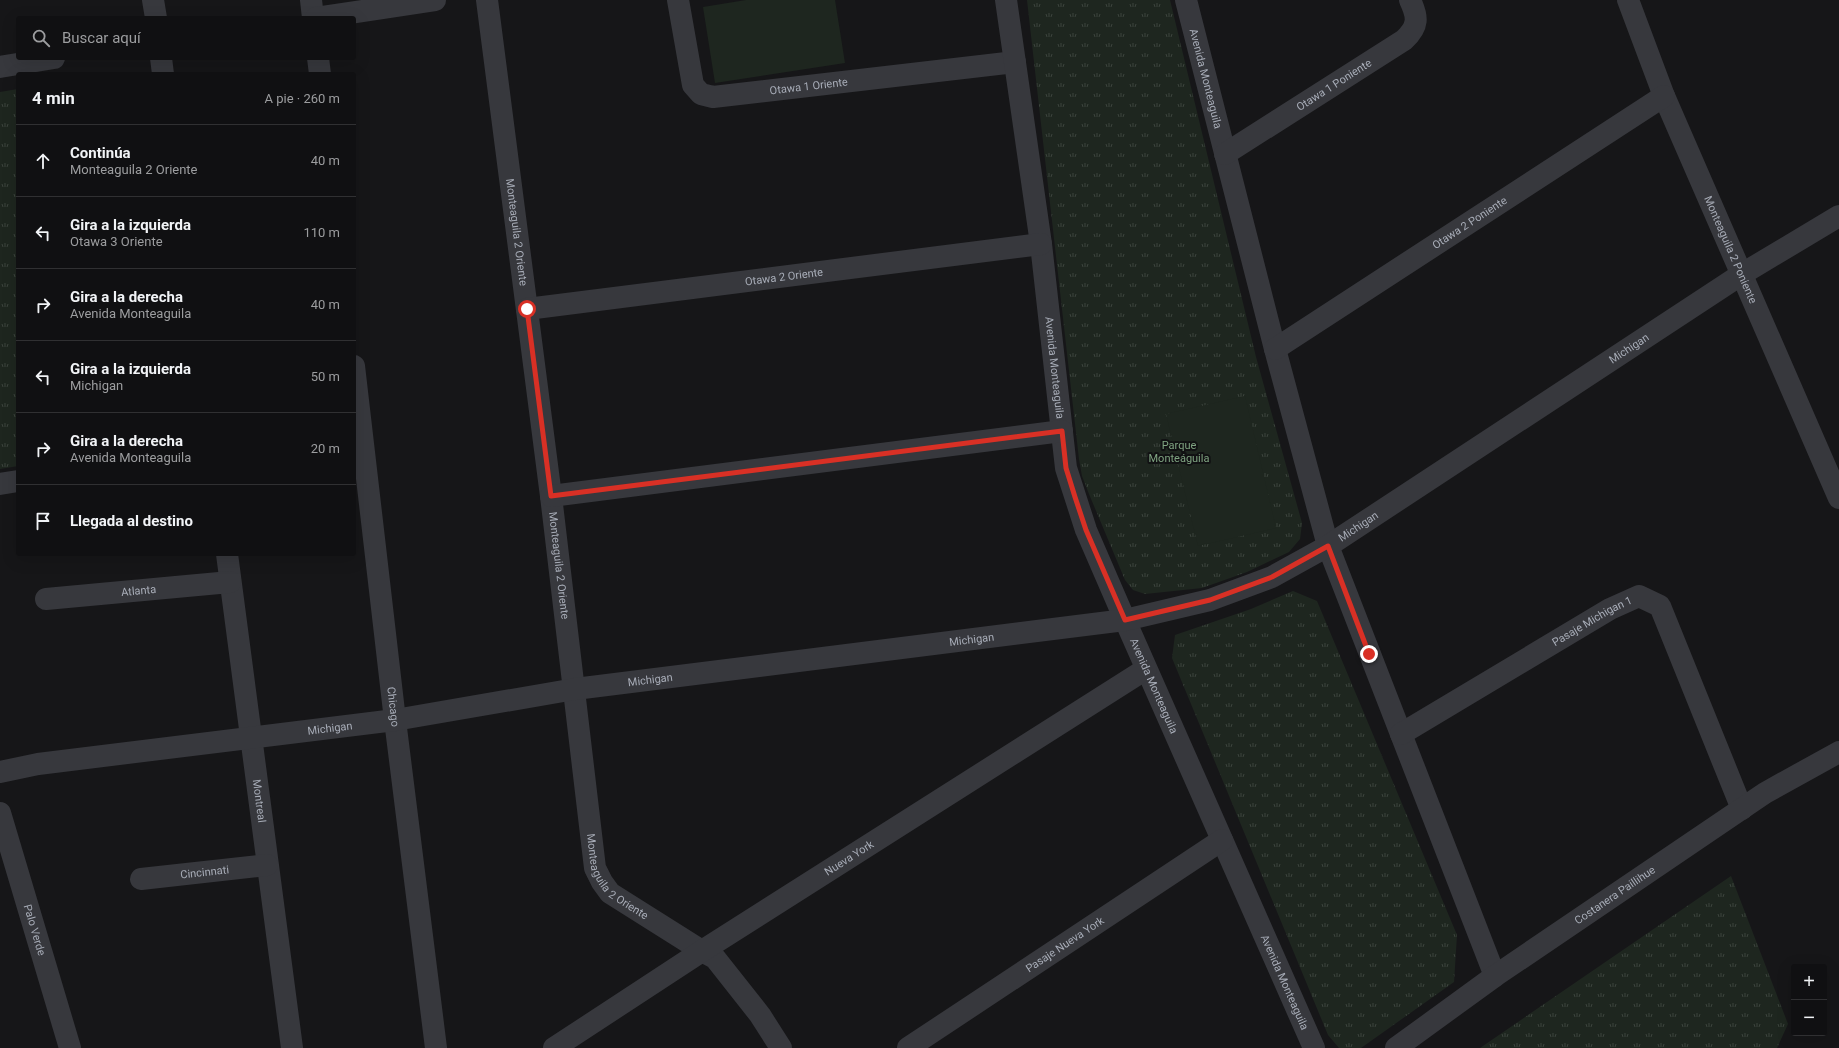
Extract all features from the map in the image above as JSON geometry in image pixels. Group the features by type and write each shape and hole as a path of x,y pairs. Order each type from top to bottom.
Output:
{"street":[{"path":"153,0 156,16"},
{"path":"311,0 315,16"},
{"path":"328,16 435,0"},
{"name":"Monteaguila 2 Oriente","path":"487,0 551,496 595,868 602,882 610,893 715,958 760,1015 781,1048"},
{"name":"Otawa 1 Oriente","path":"678,0 693,85 701,94 713,97 1015,62"},
{"name":"Avenida Monteaguila","path":"1006,0 1041,244 1066,468 1086,530 1314,1048"},
{"name":"Avenida Monteaguila","path":"1186,0 1275,349 1328,546 1495,976"},
{"name":"Otawa 1 Poniente","path":"1225,154 1404,40 1415,27 1415,10 1410,0"},
{"name":"Monteaguila 2 Poniente","path":"1628,0 1664,96 1839,498"},
{"path":"0,67 42,60"},
{"path":"161,60 163,72"},
{"path":"318,60 320,72"},
{"name":"Otawa 2 Poniente","path":"1275,349 1664,96"},
{"name":"Michigan","path":"0,772 38,764 395,720 575,689 1125,620 1210,600 1272,577 1328,546 1742,274 1839,216"},
{"name":"Otawa 2 Oriente","path":"527,309 1041,244"},
{"name":"Chicago","path":"356,383 395,720 436,1048"},
{"path":"551,496 1062,431"},
{"path":"0,484 16,481"},
{"name":"Montreal","path":"227,556 292,1048"},
{"name":"Atlanta","path":"46,599 230,582"},
{"name":"Pasaje Michigan 1","path":"1401,734 1610,609 1639,596 1660,606 1742,809"},
{"name":"Nueva York","path":"554,1048 702,951 1146,669"},
{"name":"Costanera Paillihue","path":"1396,1048 1495,976 1765,793 1839,752"},
{"name":"Palo Verde","path":"0,813 70,1048"},
{"name":"Pasaje Nueva York","path":"908,1048 1222,840"},
{"name":"Cincinnati","path":"141,879 267,865"}],"green space":[{"path":"746,0 835,0 845,63 715,83 703,7"},
{"name":"Parque Monteáguila","path":"1027,0 1170,0 1256,357 1302,523 1300,539 1289,552 1247,572 1202,588 1145,594 1133,590 1125,580 1082,476"},
{"path":"16,89 16,466 0,469 0,92"},
{"path":"1245,396 1276,528 1198,546 1166,414"},
{"path":"1293,591 1317,601 1457,935 1454,982 1361,1048 1339,1048 1328,1035 1172,658 1175,635 1251,609"},
{"path":"1731,876 1788,1024 1777,1048 1480,1048"}],"route":[{"path":"527,309 551,496 1062,431 1066,468 1075,497 1086,530 1125,620 1210,600 1272,577 1328,546 1369,654"}]}
